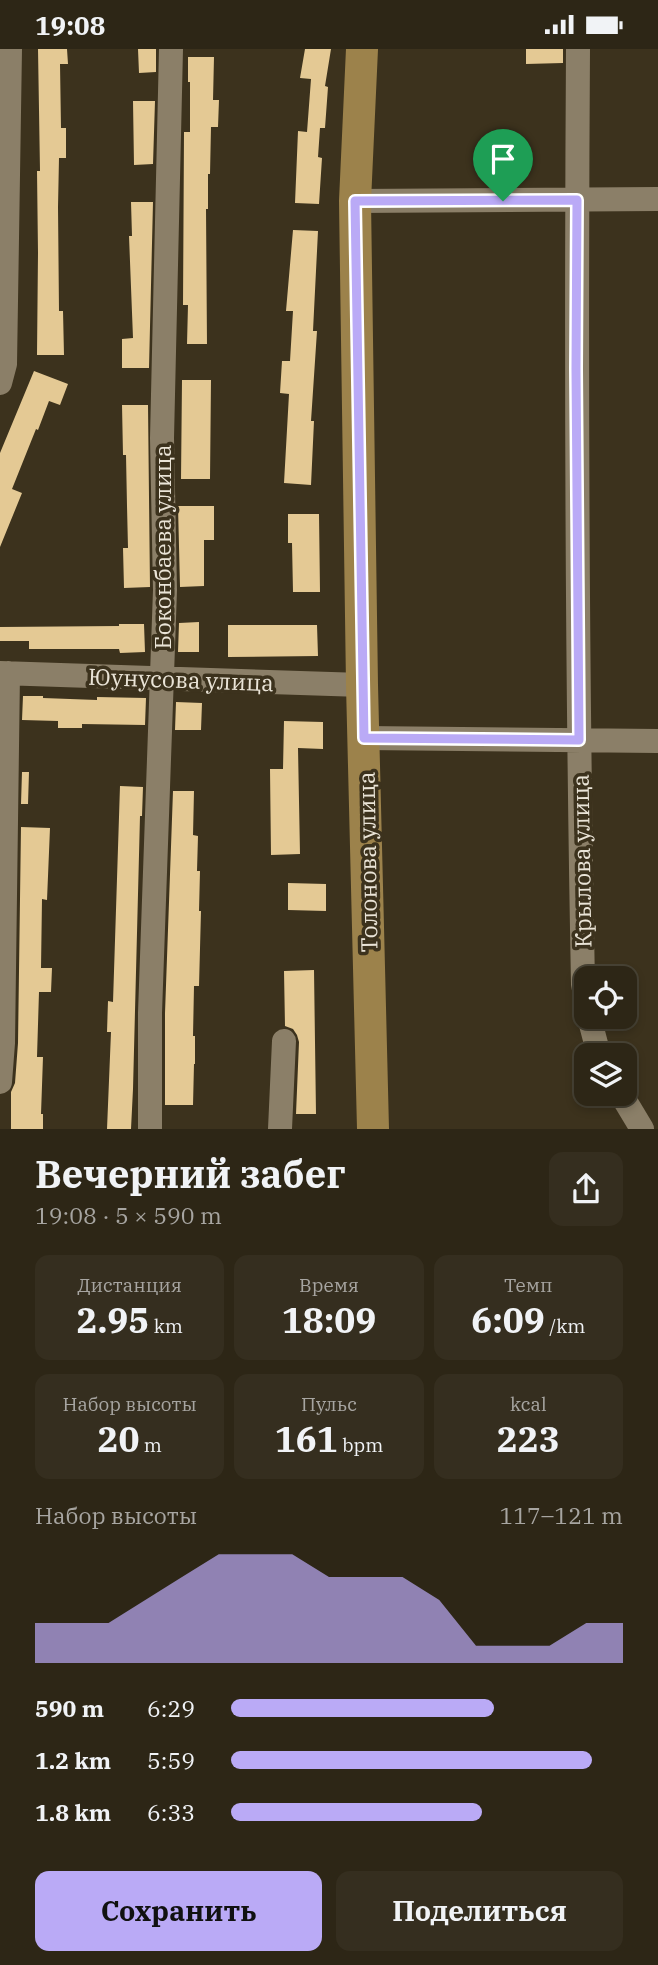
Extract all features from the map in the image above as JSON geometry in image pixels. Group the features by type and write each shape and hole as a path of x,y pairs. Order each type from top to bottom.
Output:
{"main road":[{"name":"Толонова улица","path":"362,49 355,201 362,685 373,1129"}],"street":[{"path":"0,383 5,364 10,49"},
{"name":"Боконбаева улица","path":"150,1129 150,1013 165,590 162,438 171,49"},
{"name":"Крылова улица","path":"578,49 576,383 583,966"},
{"path":"355,201 658,199"},
{"path":"0,1081 3,1043 4,673"},
{"name":"Юунусова улица","path":"4,673 362,685"},
{"path":"364,738 658,741"},
{"path":"280,1129 284,1041"},
{"path":"628,1106 642,1129"}],"building":[{"path":"38,49 67,49 68,64 60,64 61,128 66,128 66,158 59,158 58,207 59,311 63,311 64,355 37,355 37,171 40,171"},
{"path":"138,49 156,49 156,72 139,73"},
{"path":"305,49 331,49 325,86 328,87 325,128 320,128 318,157 322,158 319,204 295,203 298,131 307,132 311,79 300,78"},
{"path":"526,49 563,49 563,63 526,64"},
{"path":"188,57 214,57 213,100 219,100 218,127 211,127 206,209 207,344 187,344 188,305 183,305 184,132 190,132"},
{"path":"133,101 155,101 153,164 134,165"},
{"path":"131,202 153,202 149,368 122,368 122,339 133,338 129,236 132,236"},
{"path":"293,230 318,231 313,331 317,331 311,421 314,421 311,485 284,483 289,394 280,393 282,361 290,361 293,311 286,311"},
{"path":"34,371 68,384 60,405 49,401 38,430 36,429 12,489 22,493 0,547 0,453"},
{"path":"182,380 211,380 210,479 181,479"},
{"path":"122,405 148,405 150,587 124,588 123,548 128,548"},
{"path":"178,506 214,506 214,540 204,540 204,586 180,587"},
{"path":"288,514 319,514 320,592 293,592 292,543 288,543"},
{"path":"199,622 199,652 178,652 179,623"},
{"path":"144,624 145,652 120,653 119,649 29,649 29,641 0,641 0,627"},
{"path":"228,625 317,625 318,656 228,657"},
{"path":"23,696 97,700 97,697 146,698 145,725 82,724 82,728 58,728 58,721 22,720"},
{"path":"176,702 202,703 201,730 175,730"},
{"path":"284,721 323,722 323,749 298,748 300,854 271,855 270,769 283,769"},
{"path":"22,772 29,772 28,804 21,804"},
{"path":"120,786 143,787 133,1089 131,1129 107,1129 111,1032 107,1032 108,1001 113,1002"},
{"path":"173,791 194,791 193,835 198,836 197,871 200,871 201,911 199,986 194,986 193,1105 165,1105 165,1013"},
{"path":"21,827 50,828 47,900 42,899 41,968 52,968 51,992 39,992 37,1057 43,1057 43,1129 11,1129 11,1092 15,1083 18,1043"},
{"path":"288,883 326,884 326,911 288,910"},
{"path":"314,970 316,1114 296,1114 299,1042 293,1029 285,1026 284,971"}],"route":[{"path":"577,200 579,740 364,738 355,201 503,201 577,200"}]}
